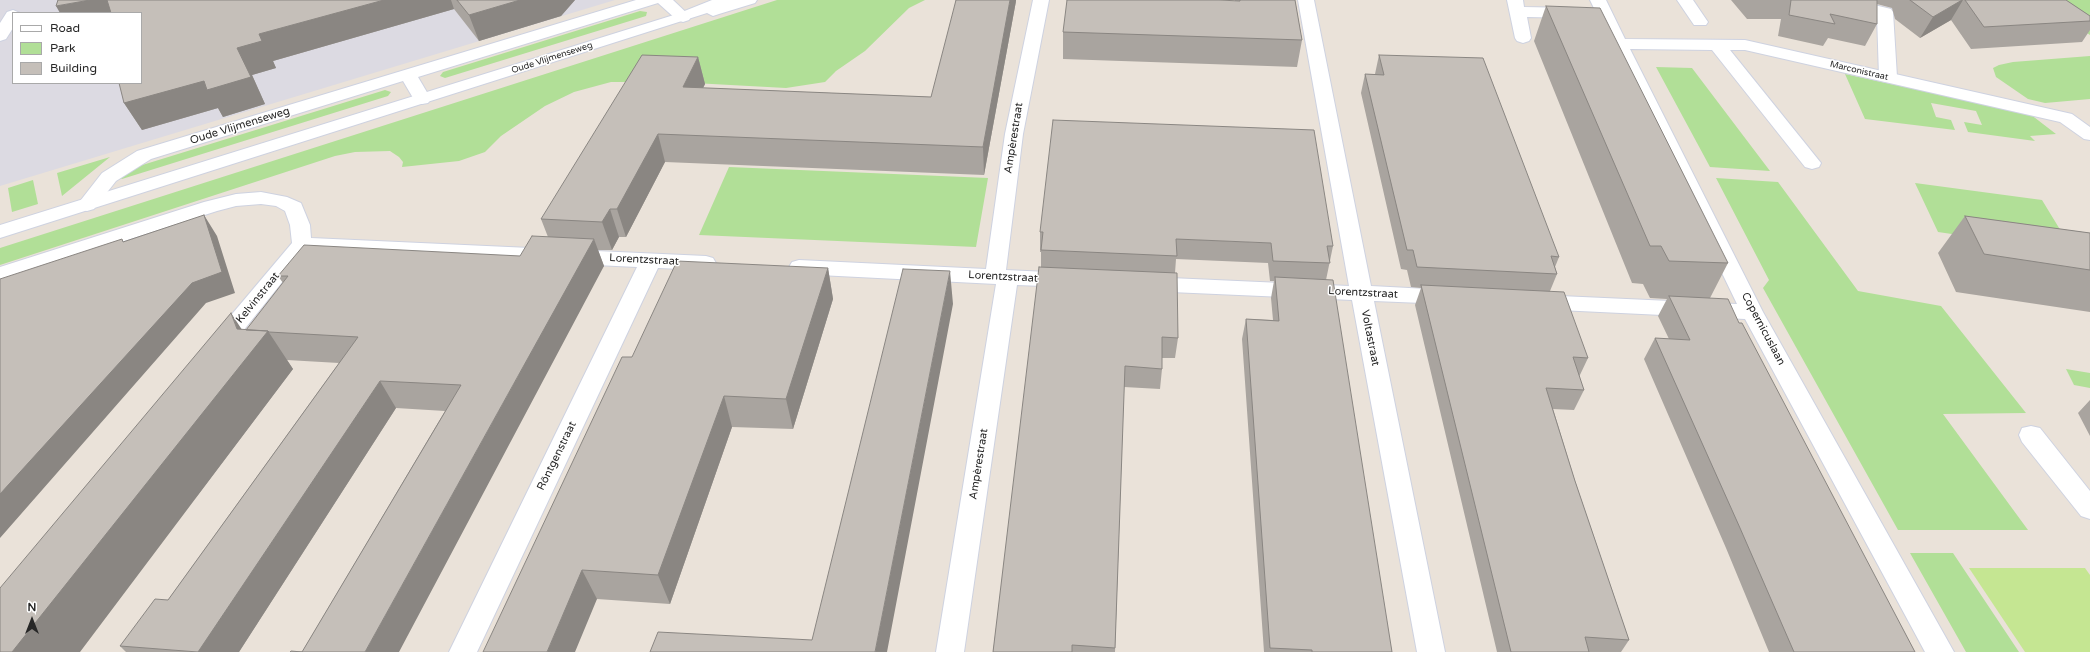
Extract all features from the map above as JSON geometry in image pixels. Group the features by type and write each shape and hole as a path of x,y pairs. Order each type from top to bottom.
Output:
{"street":[{"path":"15,12 23,0"},
{"name":"Oude Vlijmenseweg","path":"87,205 109,177 144,155 652,0"},
{"path":"664,0 683,17"},
{"name":"Oude Vlijmenseweg","path":"0,232 683,17 726,0"},
{"name":"Oude Vlijmenseweg","path":"683,17 718,10 749,0"},
{"name":"Ampèrestraat","path":"950,652 1001,277 1014,134 1041,0"},
{"name":"Voltastraat","path":"1306,0 1403,514 1431,652"},
{"path":"1685,0 1700,22"},
{"path":"1834,0 1885,12 1888,77"},
{"path":"1523,38 1516,6 1601,6"},
{"name":"Copernicuslaan","path":"1601,6 1752,312 1940,652"},
{"path":"0,36 12,17"},
{"name":"Marconistraat","path":"1620,44 1717,46 1745,45 2066,118 2090,135"},
{"path":"1717,46 1812,163"},
{"path":"408,74 422,99"},
{"path":"0,274 211,206 236,200 261,198 280,201 294,207 300,225 302,244"},
{"name":"Lorentzstraat","path":"302,244 723,264"},
{"name":"Kelvinstraat","path":"206,361 302,244"},
{"name":"Röntgenstraat","path":"463,652 651,260"},
{"name":"Lorentzstraat","path":"779,266 1088,281"},
{"name":"Lorentzstraat","path":"1128,283 1464,298"},
{"path":"1519,301 1752,312"},
{"path":"2031,435 2090,509"}],"shaded area":[{"path":"0,0 615,0 0,186"}],"green space":[{"path":"777,0 925,0 909,8 865,51 836,71 825,82 786,88 675,82 611,82 574,92 545,106 501,136 485,152 459,161 402,167 403,162 399,157 390,151 355,152 335,156 0,265 0,248"},
{"path":"2037,0 2090,0 2090,35 2084,31"},
{"path":"640,11 647,12 646,16 445,78 440,76 443,72"},
{"path":"2090,56 2090,99 2045,103 2028,99 1996,77 1993,68 2013,62"},
{"path":"1656,67 1692,68 1770,171 1710,167"},
{"path":"1845,74 2030,114 2056,134 2030,136 2035,141 1968,132 1964,122 1982,125 1976,111 1931,103 1936,117 1951,120 1955,130 1865,119"},
{"path":"385,90 391,92 388,96 122,179 117,176 123,171"},
{"path":"110,157 62,196 57,173"},
{"path":"729,167 988,178 976,247 699,235"},
{"path":"1716,178 1778,182 1858,291 1941,306 2026,413 1943,414 2028,530 1898,530 1763,288 1769,280"},
{"path":"33,180 38,204 12,212 8,188"},
{"path":"1915,183 2042,200 2067,241 2090,254 1938,232"},
{"path":"2066,369 2090,373 2090,388 2074,385"},
{"path":"1910,553 1953,553 2019,652 1966,652"},
{"path":"1969,568 2085,568 2090,575 2090,652 2025,652"}],"building":[{"path":"58,0 90,0 56,6"},
{"path":"107,0 384,0 259,34 262,41 237,48 251,77 207,90 204,81 124,103 119,84 142,84 142,12 111,12"},
{"path":"457,0 520,0 469,15"},
{"path":"956,0 1010,0 983,147 658,134 617,209 610,209 602,222 541,219 642,55 698,57 683,87 931,97"},
{"path":"1067,0 1295,0 1302,40 1063,32"},
{"path":"1791,0 1877,0 1877,24 1830,14 1835,24 1789,15"},
{"path":"1910,0 1962,0 1933,17"},
{"path":"1965,0 2066,0 2090,16 2090,21 1984,27"},
{"path":"1546,6 1600,8 1728,263 1669,261 1661,246 1650,246"},
{"path":"1379,55 1483,58 1559,257 1551,256 1557,274 1417,267 1413,250 1407,250 1365,74 1384,75"},
{"path":"1053,120 1314,130 1333,246 1327,246 1330,263 1273,261 1271,243 1176,239 1177,256 1041,250 1043,232 1040,232"},
{"path":"204,215 222,272 192,283 0,494 0,279 122,239 123,242"},
{"path":"1965,216 2090,233 2090,270 1984,254"},
{"path":"532,236 594,239 365,652 302,652 461,385 380,381 198,652 120,646 155,599 168,600 358,337 246,330 288,276 278,276 304,245 520,256"},
{"path":"677,261 828,268 786,399 724,396 658,575 582,570 547,652 483,652 622,357 632,357"},
{"path":"1039,267 1177,273 1178,338 1162,337 1162,369 1125,366 1115,648 1072,645 1072,652 993,652"},
{"path":"903,269 950,271 875,652 650,652 658,632 812,640"},
{"path":"1275,277 1333,280 1392,652 1312,652 1312,650 1270,648 1246,319 1279,321"},
{"path":"1421,285 1564,292 1588,358 1573,357 1584,390 1546,388 1575,481 1629,640 1585,637 1589,652 1511,652"},
{"path":"1669,296 1728,299 1739,323 1742,323 1915,652 1794,652 1655,338 1690,340"},
{"path":"231,313 237,329 268,331 12,652 0,652 0,588"}]}
